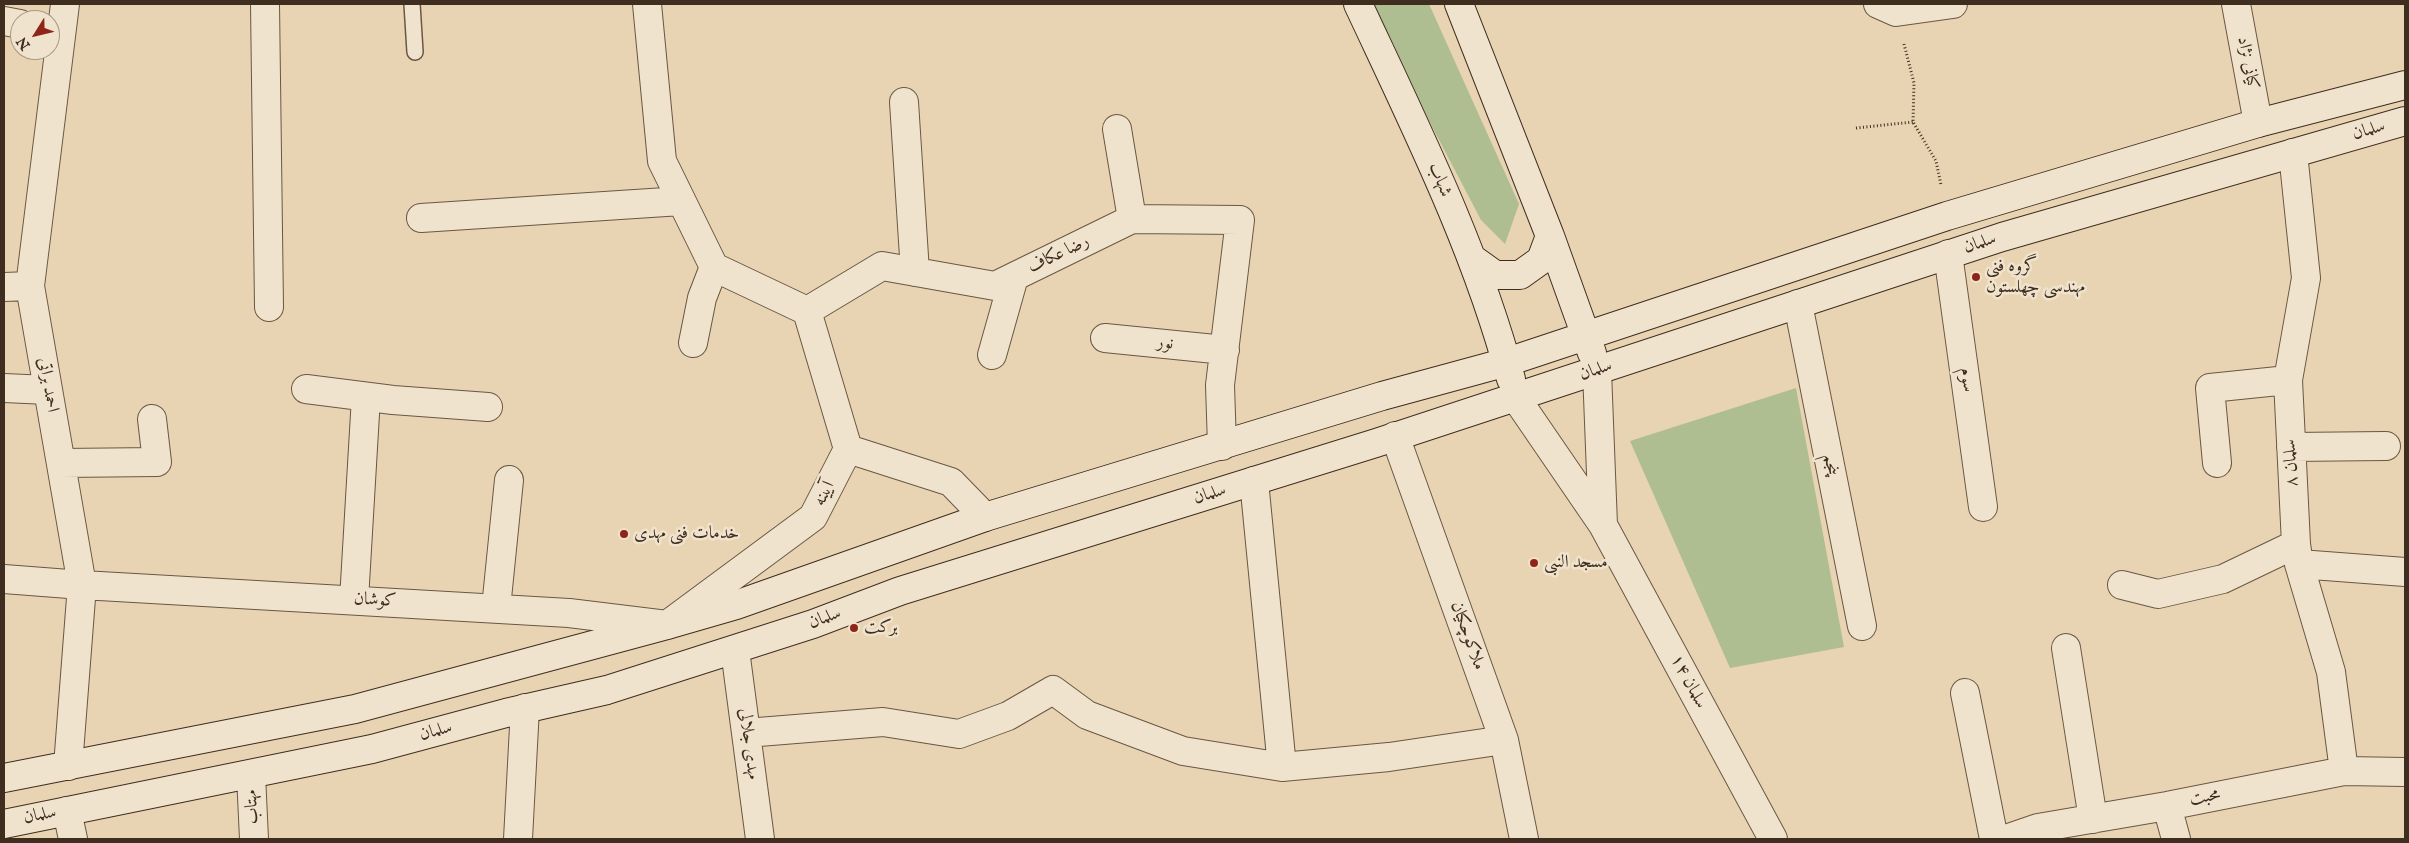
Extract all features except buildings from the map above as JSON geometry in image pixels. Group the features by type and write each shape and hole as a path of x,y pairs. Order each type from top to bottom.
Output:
{"street":[{"name":"احمد براتی","path":"60,20 65,4"},
{"path":"265,4 270,307"},
{"path":"647,4 662,160 714,268 808,311 848,449 951,482 985,517"},
{"name":"شهاب","path":"1358,4 1420,137 1474,260 1507,362 1516,398"},
{"path":"1458,4 1587,335"},
{"path":"1887,8 1952,4"},
{"name":"کیانی نژاد","path":"2236,4 2258,123"},
{"name":"احمد براتی","path":"52,60 17,287 48,390 82,585 68,766"},
{"name":"سلمان","path":"4,778 355,709 668,625 736,605 985,517 1382,396 1507,362 1947,216 2258,123 2405,85"},
{"path":"904,102 915,272"},
{"name":"سلمان","path":"4,824 372,749 525,708 607,690 813,624 900,591 1516,398 1948,254 2405,121"},
{"path":"1117,129 1132,219"},
{"name":"سلمان ۸","path":"2293,153 2306,278 2288,380 2298,554 2332,672 2344,771"},
{"path":"421,218 681,201"},
{"name":"رضا عکاف","path":"808,311 882,266 995,286 1132,219 1240,220 1220,385 1222,446"},
{"path":"1474,260 1495,275 1520,275 1541,260 1550,236"},
{"name":"سوم","path":"1948,254 1983,507"},
{"path":"693,343 702,298 714,268"},
{"path":"992,355 1014,277"},
{"name":"پنجم","path":"1798,304 1862,626"},
{"name":"سلمان ۱۴","path":"1587,335 1597,371 1603,525"},
{"name":"نور","path":"1105,338 1225,350"},
{"path":"2217,463 2210,388 2288,380"},
{"path":"4,388 48,390"},
{"path":"306,389 366,397 488,407"},
{"path":"354,600 366,397"},
{"name":"سلمان ۱۴","path":"1516,398 1603,525 1773,839"},
{"path":"61,463 157,462 152,419"},
{"name":"ملاکوچکیان","path":"1395,436 1504,740 1524,839"},
{"path":"2291,447 2386,446"},
{"name":"آیینه","path":"668,625 813,517 848,449"},
{"path":"496,608 509,480"},
{"path":"1254,481 1282,767"},
{"path":"2122,584 2158,594 2223,579 2298,554 2405,572"},
{"name":"کوشان","path":"4,578 82,585 569,613 668,625"},
{"path":"2066,648 2093,819"},
{"name":"مهدی جلالی","path":"735,650 760,839"},
{"path":"746,733 883,722 959,734 1008,716 1053,690 1087,715 1183,751 1282,767 1389,757 1504,740"},
{"path":"1964,693 1994,839"},
{"path":"518,839 525,708"},
{"name":"محبت","path":"2006,839 2038,828 2167,806 2344,771 2405,772"},
{"name":"مهتاب","path":"251,775 254,839"},
{"path":"2167,806 2176,839"},
{"path":"67,811 73,839"}],"lane":[{"path":"412,4 414,52"}],"path":[{"path":"1887,8 1914,83 1913,122 1936,162 1947,216"},
{"path":"1856,128 1913,122"}],"green space":[{"path":"1365,4 1429,4 1519,204 1505,244 1481,220 1383,33"},
{"path":"1796,388 1844,647 1730,668 1630,441"}],"place":[{"name":"گروه فنی مهندسی چهلستون","path":"1976,277"},
{"name":"خدمات فنی مهدی","path":"624,534"},
{"name":"مسجد النبی","path":"1534,563"},
{"name":"برکت","path":"854,628"}]}
